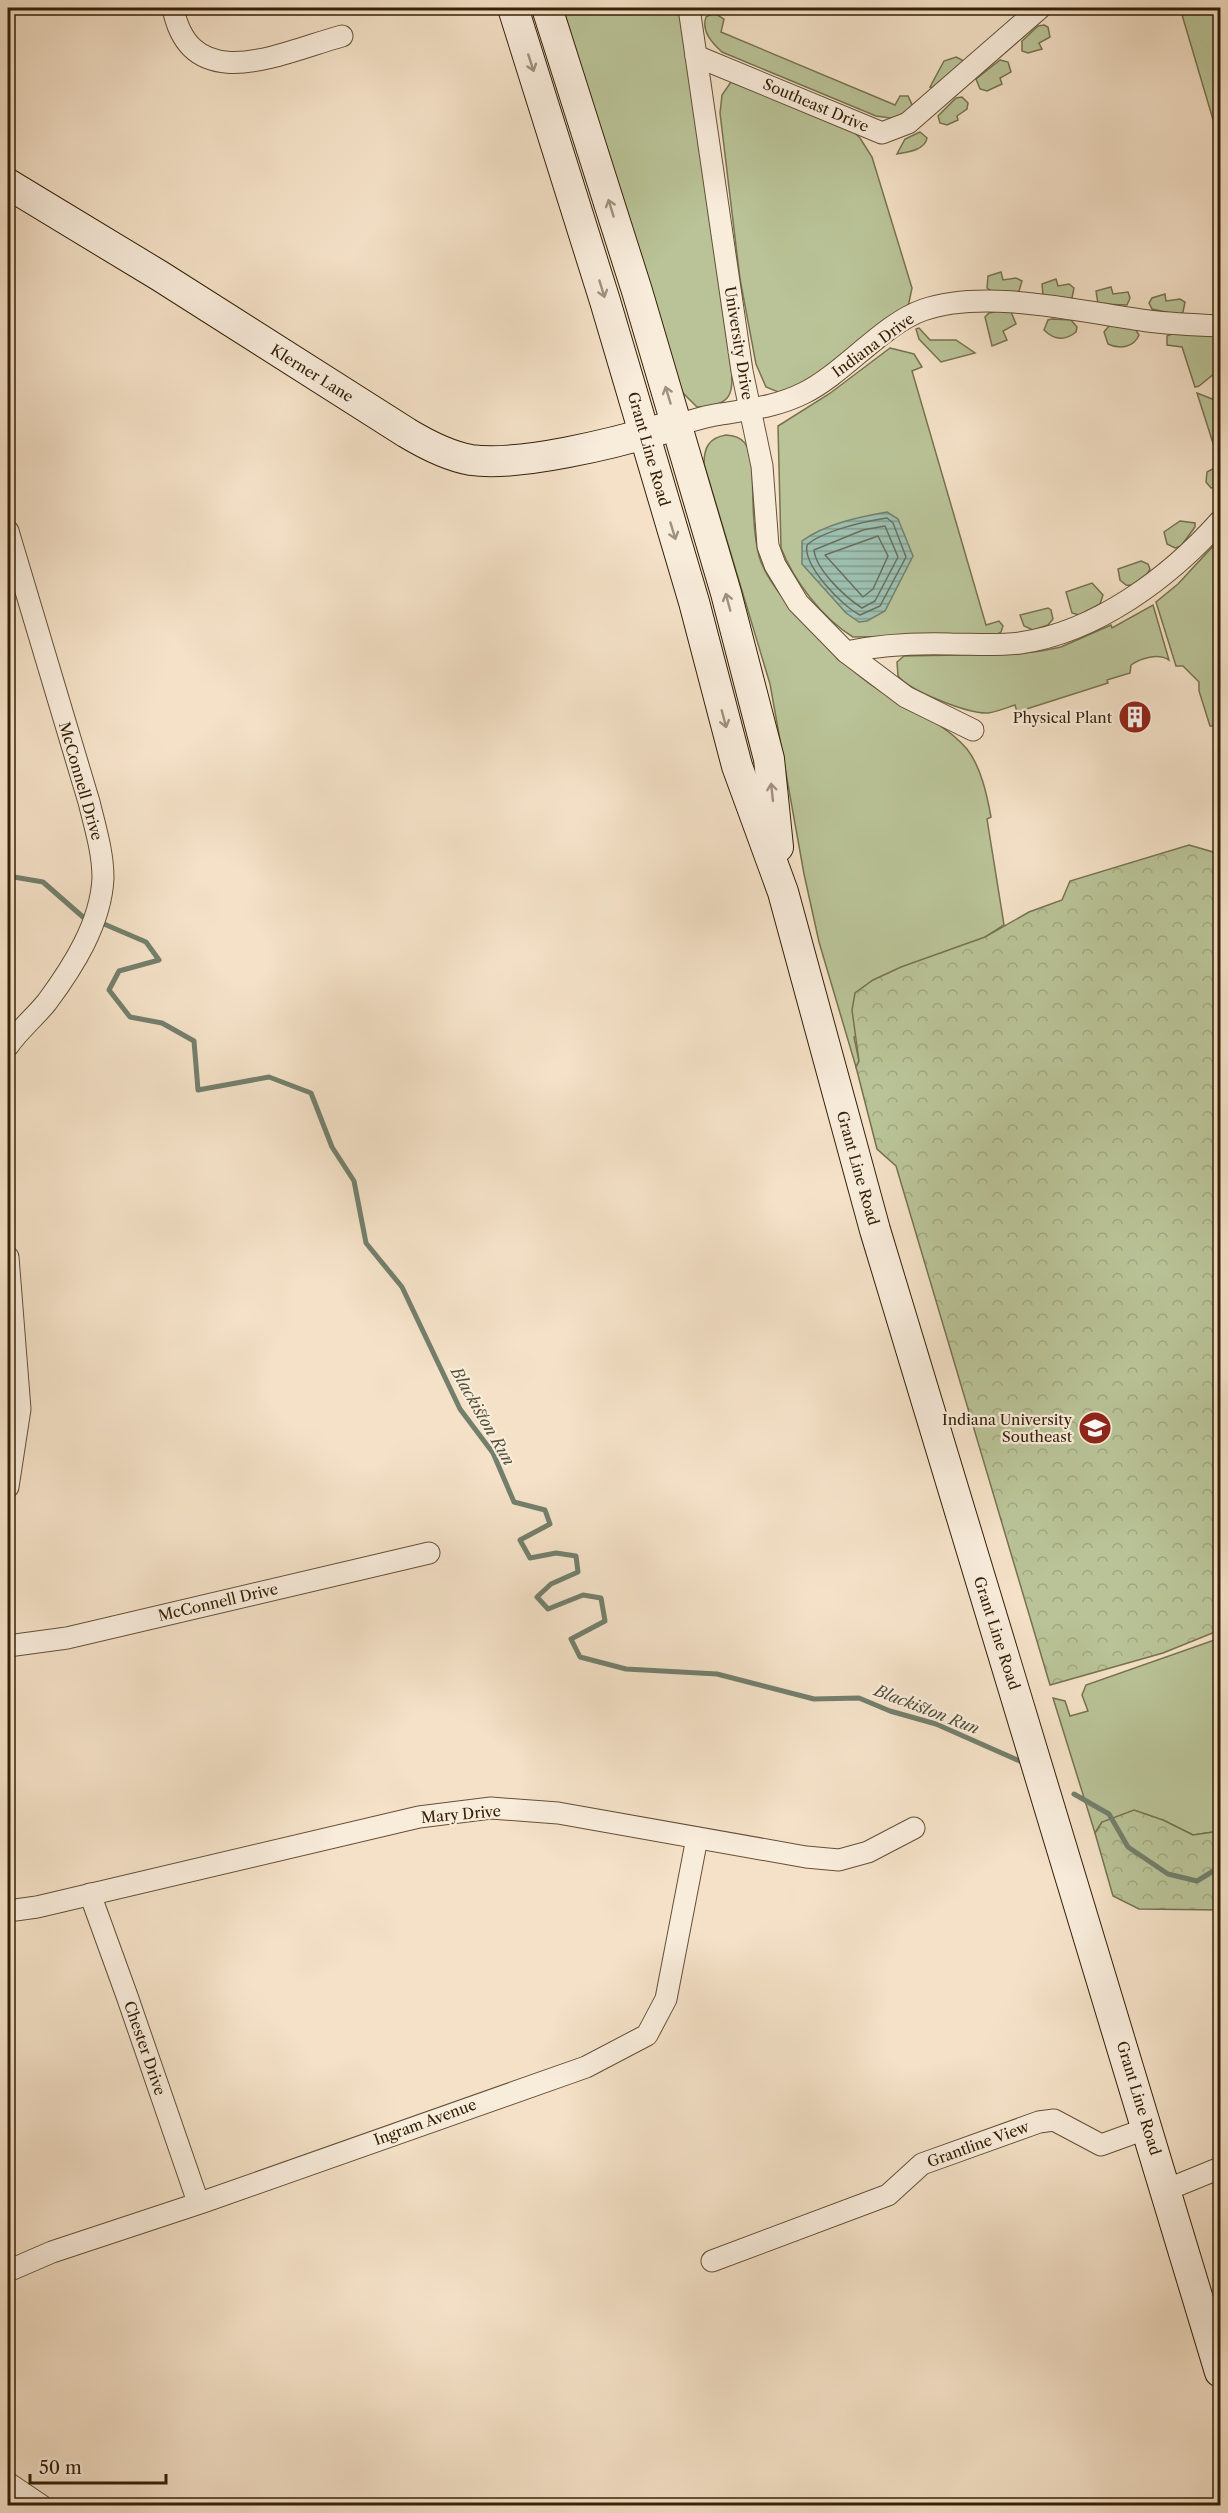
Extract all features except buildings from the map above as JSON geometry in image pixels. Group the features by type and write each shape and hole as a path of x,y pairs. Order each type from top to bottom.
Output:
{"main road":[{"name":"Grant Line Road","path":"513,8 694,602 737,766 783,892 829,1068 879,1241 1221,2372"},
{"name":"Grant Line Road","path":"547,8 677,425 726,593 769,759 783,892"},
{"name":"Klerner Lane","path":"8,184 160,276 407,433 448,454 472,460 530,458 677,425"}],"street":[{"path":"173,8 176,21 185,39 200,54 220,63 240,64 342,36"},
{"name":"University Drive","path":"689,8 750,411 762,466 768,546 775,565 798,603 846,652 906,697 973,730"},
{"name":"Southeast Drive","path":"696,56 882,133 908,123 1040,8"},
{"name":"Indiana Drive","path":"677,425 721,414 750,411 791,400 922,311 959,303 998,302 1150,321 1221,327"},
{"path":"846,652 910,645 1019,643 1073,627 1131,597 1174,567 1221,521"},
{"name":"McConnell Drive","path":"8,531 89,802 99,842 103,879 96,914 80,952 46,1003 8,1046"},
{"path":"8,1257 21,1409 8,1487"},
{"name":"McConnell Drive","path":"8,1646 68,1638 429,1553"},
{"name":"Mary Drive","path":"8,1911 419,1817 491,1808 558,1813 806,1857 838,1860 868,1852 914,1828"},
{"name":"Ingram Avenue","path":"8,2271 52,2252 605,2060 647,2035 666,1999 697,1838"},
{"name":"Chester Drive","path":"90,1894 128,1996 198,2202"},
{"name":"Grantline View","path":"712,2261 737,2249 888,2195 922,2164 1039,2122 1054,2120 1101,2145 1148,2128"},
{"path":"1166,2190 1221,2168"},
{"path":"8,2483 42,2505"}],"green space":[{"path":"563,8 682,8 731,361 731,389 725,400 719,404 697,407 681,391"},
{"path":"1180,8 1220,8 1220,122 1214,123"},
{"path":"714,13 724,19 721,32 895,105 900,96 908,96 914,109 897,119 876,116 722,52 706,32 706,17"},
{"path":"1038,26 1048,27 1050,37 1039,43 1042,49 1028,53 1022,51 1022,41"},
{"path":"956,57 962,60 963,66 933,88 930,87 944,61"},
{"path":"1000,60 1008,62 1011,72 1000,78 1002,84 987,91 980,89 976,79"},
{"path":"731,82 851,129 860,138 872,157 912,288 908,307 831,367 783,394 766,387 756,364 740,279 720,113 722,95"},
{"path":"962,97 968,103 967,109 957,116 958,120 947,125 940,123 938,116 956,98"},
{"path":"920,132 927,138 923,145 915,150 897,154 905,139"},
{"path":"1001,272 1003,280 1016,278 1022,281 1019,291 1003,293 987,288 988,276"},
{"path":"1056,279 1058,286 1069,284 1074,288 1072,298 1068,300 1043,295 1042,284"},
{"path":"1111,287 1113,294 1128,292 1130,298 1127,305 1098,304 1096,291"},
{"path":"1165,294 1166,301 1180,299 1185,302 1183,312 1179,315 1152,309 1149,303 1152,298"},
{"path":"1011,312 1016,324 1003,331 1007,340 992,346 985,317 989,313"},
{"path":"1048,320 1071,320 1077,327 1076,332 1064,338 1052,336 1044,330"},
{"path":"1117,325 1136,330 1139,335 1137,339 1126,346 1117,347 1108,344 1104,332 1109,326"},
{"path":"919,328 930,340 956,340 975,353 941,362 919,339 916,329"},
{"path":"1174,333 1220,336 1220,369 1199,386 1195,387 1182,347 1167,345 1167,336"},
{"path":"890,348 914,354 922,367 912,371 986,625 999,621 1003,626 1001,632 996,635 853,637 830,620 810,598 793,573 781,548 778,426 829,394"},
{"path":"1197,393 1220,402 1220,465"},
{"path":"726,435 737,437 744,442 752,461 753,509 759,556 777,590 809,628 845,664 876,688 947,730 967,749 980,773 991,817 987,819 1004,925 854,1037 859,1061 856,1067 819,942 804,874 770,684 704,464 706,448 709,444 715,438"},
{"path":"1220,465 1220,487 1211,488 1206,482 1207,472"},
{"path":"1180,521 1195,523 1195,527 1181,546 1175,548 1167,544 1164,532"},
{"path":"1220,543 1220,723 1217,726 1210,726 1199,691 1199,682 1183,666 1176,666 1156,602 1178,584 1215,544"},
{"path":"1141,561 1148,564 1150,569 1143,578 1130,585 1120,580 1118,569"},
{"path":"1092,583 1103,595 1100,604 1079,615 1072,613 1066,592"},
{"path":"1153,605 1169,660 1160,657 1145,658 1131,665 1130,673 1107,680 1108,683 1017,712 1015,705 988,713 967,710 926,695 898,676 897,662 904,656 1016,654 1061,647 1111,625 1112,628"},
{"path":"1048,608 1051,610 1053,619 1048,625 1033,630 1024,626 1020,615"},
{"path":"1189,845 1213,852 1220,862 1220,1630 1163,1653 1050,1685 896,1166 877,1149 856,1067 859,1061 852,1010 855,993 873,980 901,967 985,937 1029,912 1062,900 1070,881"},
{"path":"1220,1638 1220,1831 1193,1835 1163,1820 1102,1822 1095,1833 1053,1698 1065,1701 1070,1716 1088,1711 1082,1695 1086,1685"},
{"path":"1134,1810 1163,1820 1193,1835 1220,1831 1220,1910 1139,1909 1113,1896 1095,1833 1102,1822"}],"water":[{"path":"887,512 898,519 913,556 885,611 867,621 859,622 846,613 802,564 802,541 832,526"}],"waterway":[{"name":"Blackiston Run","path":"8,876 43,882 83,917"},
{"name":"Blackiston Run","path":"104,924 146,942 159,960 119,971 109,990 130,1017 162,1023 194,1041 198,1090 269,1077 311,1093 332,1147 354,1181 366,1243 402,1287 460,1409 493,1453 514,1502 545,1510 550,1524 520,1540 530,1558 556,1553 576,1556 578,1572 551,1584 537,1597 548,1609 583,1595 601,1598 605,1621 571,1639 580,1657 626,1669 717,1674 814,1699 859,1698 890,1711 936,1724 1022,1762"},
{"name":"Blackiston Run","path":"1074,1794 1109,1814 1128,1847 1168,1874 1197,1881 1220,1867"}],"place":[{"name":"Physical Plant","path":"1135,717"},
{"name":"Indiana University Southeast","path":"1095,1428"}]}
